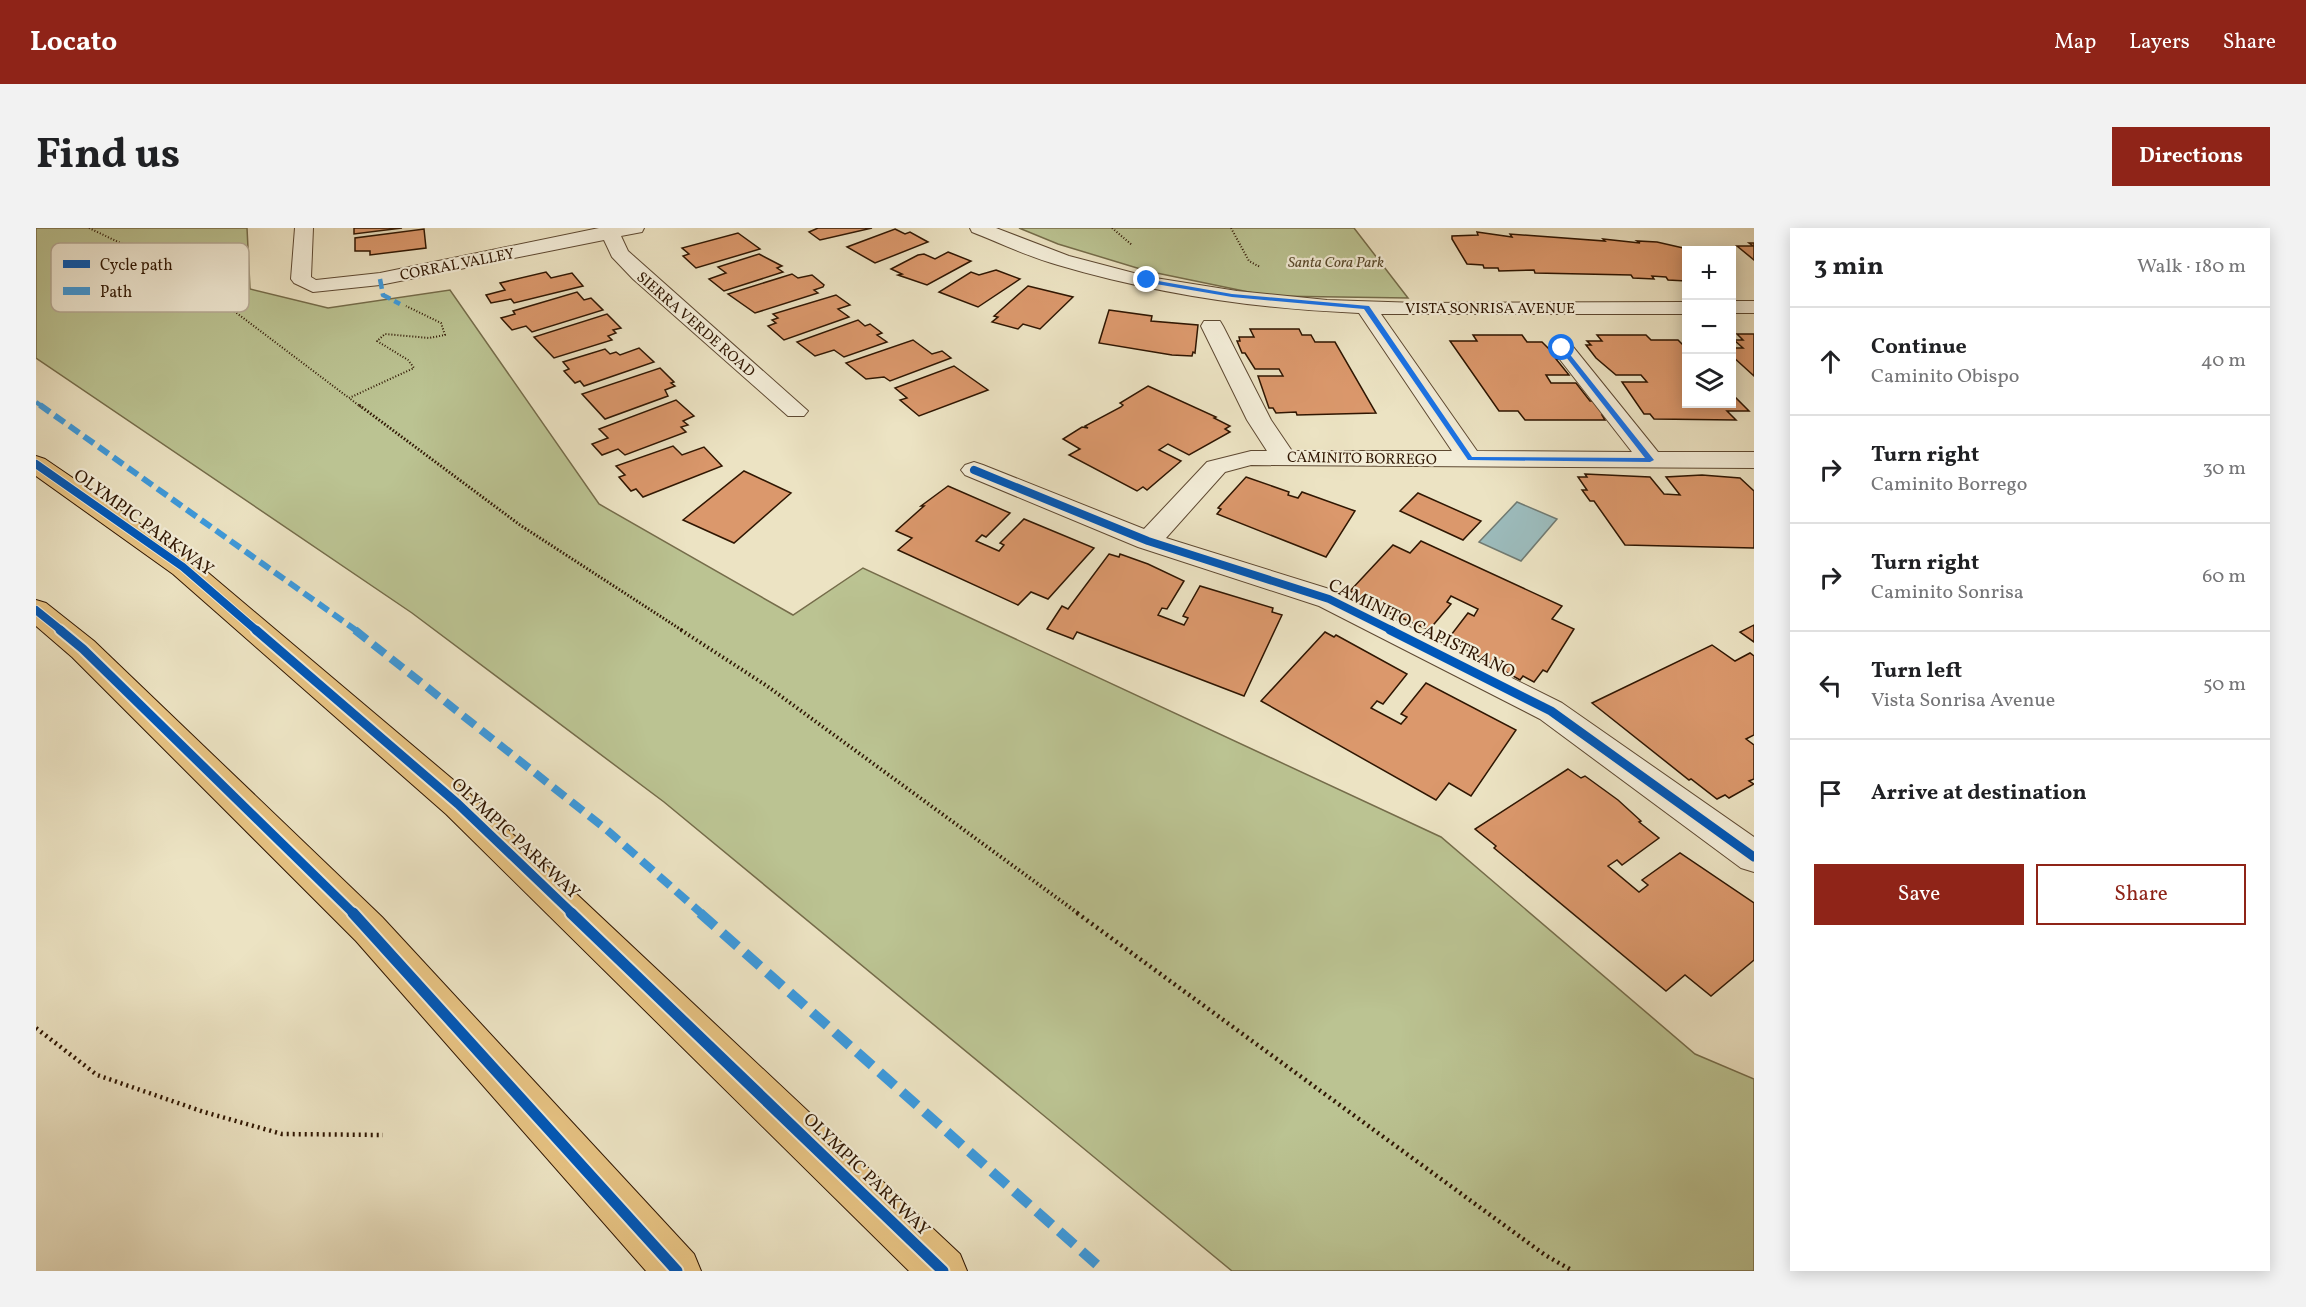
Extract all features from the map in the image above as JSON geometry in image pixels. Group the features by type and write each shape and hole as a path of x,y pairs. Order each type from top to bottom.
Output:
{"main road":[{"name":"OLYMPIC PARKWAY","path":"36,464 183,567 458,804 943,1271"},
{"path":"36,610 83,649 369,929 677,1271"}],"street":[{"name":"CORRAL VALLEY","path":"304,228 301,279 313,286 390,277 609,230 635,228"},
{"name":"VISTA SONRISA AVENUE","path":"979,228 1063,259 1147,280 1232,296 1366,308 1682,308"},
{"name":"SIERRA VERDE ROAD","path":"609,230 619,253 640,275 796,411"},
{"path":"1736,307 1754,307"},
{"path":"1366,308 1470,459"},
{"path":"1212,326 1259,420 1284,457"},
{"path":"1562,348 1650,460"},
{"name":"CAMINITO BORREGO","path":"1148,541 1216,467 1251,458 1754,460"},
{"name":"CAMINITO CAPISTRANO","path":"974,470 1148,541 1329,598 1551,711 1754,857"}],"path":[{"path":"89,228 120,243"},
{"path":"349,398 414,368 408,360 377,341 385,334 429,338 445,335 441,323 400,304"},
{"path":"235,312 520,525 767,686 1545,1255 1573,1271"},
{"path":"36,1029 97,1075 204,1112 282,1134 383,1135"}],"green space":[{"path":"36,228 247,228 248,243 51,243 51,312 249,312 249,269 250,289 328,308 450,290 599,504 793,615 863,568 1441,837 1695,1054 1754,1079 1754,1271 1232,1271 664,802 412,613 36,358"},
{"name":"Santa Cora Park","path":"1019,228 1354,228 1408,298 1268,296 1147,271 1058,244"}],"water":[{"path":"1517,502 1557,519 1521,561 1479,542"}],"building":[{"path":"354,228 402,228 354,234"},
{"path":"818,228 872,228 820,240 809,232"},
{"path":"424,229 426,248 370,255 370,251 355,251 355,238"},
{"path":"895,229 905,234 910,232 928,242 875,263 847,247"},
{"path":"1477,232 1512,237 1510,234 1640,243 1637,241 1657,242 1682,248 1682,281 1652,276 1654,279 1633,278 1631,275 1535,273 1534,270 1499,271 1498,268 1467,264 1452,236 1478,235"},
{"path":"738,233 760,249 696,268 683,256 689,254 682,248"},
{"path":"1749,243 1754,243 1754,260 1737,246 1753,246"},
{"path":"948,252 971,261 927,285 898,275 902,274 891,269 918,255 924,254 935,259"},
{"path":"759,254 782,266 777,268 783,272 724,291 709,279 726,273 718,267"},
{"path":"996,270 1020,279 978,307 939,292 971,272 979,275"},
{"path":"546,272 551,278 572,273 583,286 514,303 511,299 491,303 486,295 505,290 500,283"},
{"path":"792,274 798,278 812,275 824,285 814,290 818,293 755,313 728,294"},
{"path":"1028,286 1073,297 1040,329 1023,324 1018,329 992,322 998,317 994,316"},
{"path":"577,292 584,300 591,298 603,310 532,332 526,326 512,330 501,318 515,314 513,311"},
{"path":"836,295 850,305 838,309 849,317 784,340 768,326 776,323 772,320 778,318 773,314"},
{"path":"1109,310 1152,316 1151,321 1198,325 1195,353 1193,352 1192,356 1172,355 1099,343"},
{"path":"607,314 621,328 613,330 616,333 608,336 612,340 554,358 534,337"},
{"path":"858,320 865,326 870,324 882,333 877,335 887,342 844,357 834,350 815,356 797,342"},
{"path":"1250,329 1299,329 1302,335 1311,335 1315,342 1335,342 1376,413 1297,415 1296,412 1276,413 1273,408 1269,408 1258,376 1283,376 1279,369 1255,369 1245,353 1242,353 1237,341 1240,341 1239,337 1254,337"},
{"path":"1737,334 1754,334 1754,376 1736,360 1736,348 1743,348 1736,340 1743,340"},
{"path":"1473,335 1522,335 1527,342 1542,342 1559,359 1556,359 1569,375 1546,375 1551,383 1576,383 1605,415 1602,415 1605,420 1525,420 1518,411 1499,411 1450,341 1477,341"},
{"path":"1597,335 1646,335 1651,340 1678,340 1682,344 1682,408 1736,408 1736,398 1749,411 1727,411 1736,420 1654,419 1650,414 1644,414 1622,382 1647,382 1641,375 1616,375 1596,358 1586,345 1591,345 1587,341 1602,341"},
{"path":"913,340 932,354 942,351 951,358 890,381 884,377 866,379 846,363"},
{"path":"639,348 654,362 584,386 580,381 575,383 564,371 569,369 563,362 605,349 610,354 616,352 620,355"},
{"path":"954,366 988,390 919,416 900,400 907,398 895,388"},
{"path":"660,368 674,382 671,383 675,386 665,390 668,396 605,419 582,394"},
{"path":"1148,386 1216,417 1214,418 1230,426 1225,429 1230,432 1189,455 1168,444 1159,450 1181,461 1147,490 1143,487 1137,491 1069,455 1080,449 1063,439 1082,427 1088,428 1085,426 1121,407 1123,405 1120,403"},
{"path":"676,400 694,416 683,421 688,425 681,427 686,432 625,455 618,449 602,455 592,444 608,438 599,429"},
{"path":"673,446 682,455 704,447 722,466 643,497 636,489 631,491 619,477 625,475 616,466"},
{"path":"744,471 791,493 734,543 683,520"},
{"path":"1585,474 1650,477 1664,494 1680,495 1666,477 1702,475 1740,478 1754,491 1754,548 1625,545 1594,501 1590,501 1582,490 1587,490 1578,477 1587,477"},
{"path":"1246,477 1289,492 1288,495 1298,498 1302,492 1355,511 1326,557 1217,514 1221,509 1218,508"},
{"path":"948,486 1010,513 986,537 982,535 976,541 999,551 1004,545 1000,543 1024,519 1094,548 1048,599 1031,592 1018,605 898,550 912,538 896,531 924,506 921,506"},
{"path":"1418,493 1481,521 1463,540 1400,511"},
{"path":"1421,541 1562,606 1552,619 1574,629 1547,672 1543,670 1534,682 1523,676 1520,680 1448,639 1468,613 1474,616 1478,609 1451,596 1447,602 1451,604 1429,630 1358,599 1360,596 1350,591 1393,545 1410,553"},
{"path":"1109,554 1119,557 1120,554 1148,564 1184,581 1167,609 1162,608 1158,615 1184,625 1188,618 1183,616 1200,586 1273,608 1272,612 1282,615 1244,696 1077,632 1073,639 1047,629 1062,606 1068,609"},
{"path":"1754,625 1754,642 1740,632"},
{"path":"1325,632 1334,637 1336,635 1407,674 1383,704 1377,701 1371,708 1401,724 1407,717 1401,714 1426,683 1516,730 1471,796 1449,783 1436,800 1261,701"},
{"path":"1712,645 1735,661 1750,653 1754,656 1754,735 1746,739 1754,745 1754,779 1749,781 1754,784 1729,798 1725,795 1717,799 1691,779 1689,780 1592,703"},
{"path":"1568,769 1581,778 1585,776 1618,800 1641,821 1639,822 1659,838 1622,865 1617,860 1608,866 1639,892 1648,885 1642,880 1680,853 1754,903 1754,960 1711,996 1685,975 1666,991 1494,848 1496,846 1475,829"}],"marked path":[{"path":"380,279 383,295 400,304"},
{"path":"36,402 372,642 607,830 1104,1271"}],"cycle path":[{"path":"36,464 183,567 458,804 943,1271"},
{"path":"974,470 1148,541 1329,599 1551,711 1754,857"},
{"path":"36,610 83,649 369,929 677,1271"}],"route":[{"path":"1147,280 1232,296 1366,308 1470,459 1650,460 1562,348"}]}
